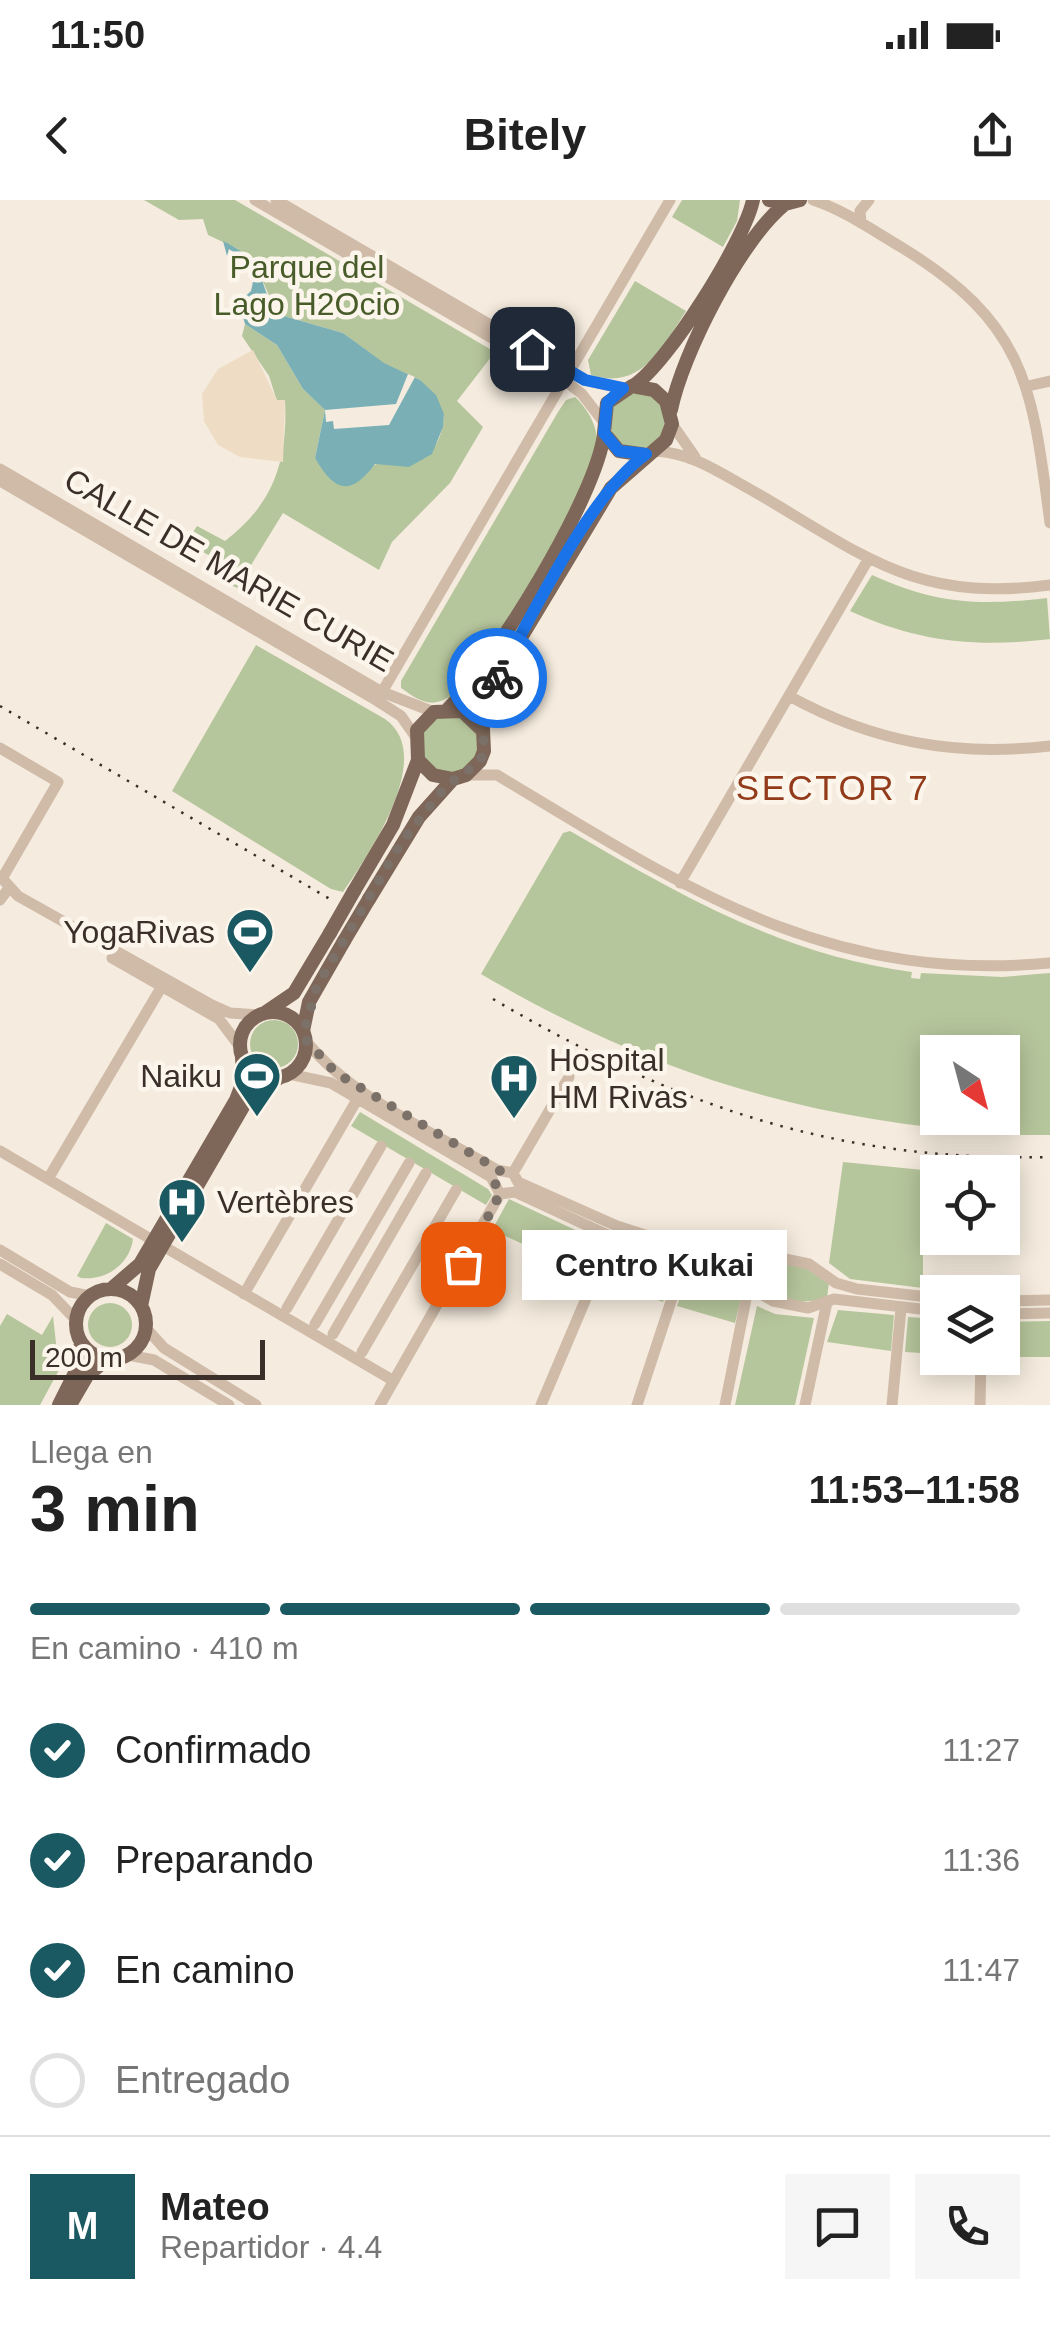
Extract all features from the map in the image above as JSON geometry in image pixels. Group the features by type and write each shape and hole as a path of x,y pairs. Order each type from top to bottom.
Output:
{"main road":[{"path":"59,1405 78,1370 81,1343 76,1320 90,1296 111,1289 134,1272 158,1244 246,1102 301,1064 309,1002 393,825 418,760 415,736 493,654 584,498 601,459 607,403 670,351 744,225 753,200"},
{"path":"769,200 792,202"},
{"path":"361,895 419,817 484,751 482,706 493,686 611,488 666,440 692,345 759,232 792,202"},
{"path":"628,387 654,390 671,417"},
{"path":"603,426 619,451 651,453"},
{"path":"441,710 470,715 482,730"},
{"path":"418,760 433,775 459,777"},
{"path":"70,1405 88,1376 107,1359 128,1355 146,1328 141,1306 158,1244 244,1079 244,1028 294,992 337,937"},
{"path":"261,1014 287,1014 305,1036"},
{"path":"241,1053 258,1074 284,1076"},
{"path":"111,1289 128,1294 141,1306"},
{"path":"81,1343 107,1359"}],"street":[{"path":"256,200 567,376 605,388 628,387"},
{"path":"276,200 567,376 603,426"},
{"path":"382,692 670,200"},
{"path":"813,200 835,207 946,274 1006,338 1028,386 1050,523"},
{"path":"835,207 866,200"},
{"path":"861,223 860,211 866,200"},
{"path":"1028,386 1050,382"},
{"path":"671,417 698,460"},
{"path":"651,453 698,460 908,577 956,589 1010,590 1050,584"},
{"name":"CALLE DE MARIE CURIE","path":"0,468 382,692 441,710"},
{"name":"CALLE DE MARIE CURIE","path":"0,481 402,716 415,736"},
{"path":"680,883 870,558"},
{"path":"789,696 849,726 921,746 968,750 1050,746"},
{"path":"0,748 58,782 3,888"},
{"path":"484,751 497,775 680,883 779,930 870,954 960,966 1050,962"},
{"path":"459,777 497,775"},
{"path":"3,888 219,1019 241,1053"},
{"path":"3,888 212,1005 230,1013 261,1014"},
{"path":"48,1179 162,986"},
{"path":"305,1036 336,1073 508,1180 629,1230 735,1264 784,1258 809,1264 836,1282 920,1295"},
{"path":"284,1076 331,1082 612,1237 794,1307 830,1300 920,1309"},
{"path":"380,1405 569,1077"},
{"path":"244,1294 358,1098"},
{"path":"286,1308 380,1146"},
{"path":"0,1151 394,1381"},
{"path":"315,1324 409,1163"},
{"path":"333,1334 426,1173"},
{"path":"362,1352 456,1190"},
{"path":"541,1405 612,1237"},
{"path":"0,1250 70,1292 90,1296"},
{"path":"637,1405 684,1262"},
{"path":"726,1405 746,1287 741,1272 752,1262"},
{"path":"0,1264 52,1295 76,1320"},
{"path":"805,1405 836,1282"},
{"path":"1020,1300 1050,1300"},
{"path":"892,1405 901,1308"},
{"path":"1020,1314 1050,1313"},
{"path":"146,1328 164,1348 256,1405"},
{"path":"128,1355 154,1360 211,1400 230,1405"},
{"path":"980,1405 981,1375"}],"green space":[{"name":"Parque del Lago H2Ocio","path":"144,200 235,200 495,352 457,401 483,427 450,483 392,542 379,570 283,513 237,588 224,581 231,567 186,543 197,526 225,541 242,527 266,496 280,461 285,400 277,401 269,376 242,336 245,324 277,345 303,389 325,410 315,458 335,483 379,463 404,464 425,457 438,440 444,414 420,380 384,364 343,333 277,314 255,263 236,248 208,235 203,219 179,220"},
{"path":"682,200 740,200 737,221 723,247 672,217"},
{"path":"635,281 686,311 659,352 637,372 624,377 591,375 588,360"},
{"path":"638,393 658,401 666,421 658,441 638,449 618,441 610,421 618,401"},
{"path":"575,397 593,422 597,444 573,505 507,620 464,681 442,701 429,703 418,699 401,688 401,681 558,412 566,400"},
{"path":"872,575 916,592 958,600 1047,598 1050,639 972,642 899,630 850,611"},
{"path":"256,645 385,719 399,735 404,756 393,805 343,892 331,889 172,791"},
{"path":"450,715 470,724 479,744 470,764 450,773 430,764 421,744 430,724"},
{"path":"570,831 734,919 820,952 912,972 911,978 920,979 921,973 1002,977 1050,973 1050,1135 1020,1135 1020,1035 920,1035 920,1126 854,1116 726,1085 604,1038 481,974 563,833"},
{"path":"274,1020 291,1027 298,1044 291,1061 274,1068 257,1061 250,1044 257,1027"},
{"path":"360,1112 488,1189 492,1195 486,1205 351,1126"},
{"path":"843,1162 920,1170 920,1288 850,1279 829,1263"},
{"path":"509,1199 601,1242 588,1274 492,1230"},
{"path":"106,1223 133,1239 127,1256 108,1274 77,1276"},
{"path":"618,1248 674,1268 663,1302 604,1281"},
{"path":"784,1262 804,1267 829,1282 827,1298 788,1300 752,1287 753,1268"},
{"path":"688,1273 738,1288 741,1298 735,1323 677,1306"},
{"path":"110,1303 126,1309 132,1325 126,1341 110,1347 94,1341 88,1325 94,1309"},
{"path":"757,1306 775,1314 814,1318 795,1405 735,1405"},
{"path":"838,1310 894,1315 891,1351 827,1342"},
{"path":"7,1314 42,1335 53,1316 59,1370 40,1405 0,1405 0,1326"},
{"path":"908,1317 920,1318 920,1353 905,1352"},
{"path":"1050,1321 1050,1357 1020,1357 1020,1322"}],"shaded area":[{"path":"253,350 277,400 285,400 283,462 240,457 218,445 204,421 202,394 218,369"}],"water":[{"path":"223,241 255,265 277,314 343,333 384,363 420,380 436,395 444,414 432,454 409,467 375,464 351,485 336,484 329,478 315,458 325,410 303,389 277,345 245,324 239,302 251,291 254,277 241,257 229,249 227,256"}],"pier":[{"path":"408,374 415,377 389,425 334,429 333,421 326,422 325,410 396,404"}],"railway":[{"path":"0,706 335,902"},
{"path":"493,999 627,1070 760,1120 898,1149 972,1156 1050,1157"}],"way so far":[{"path":"463,1264 500,1194 494,1181 502,1172 336,1073 306,1040 304,1031 309,1002 317,986 401,843 452,779 466,775 480,762 484,751 482,706 497,678"}],"place":[{"name":"YogaRivas","path":"250,974"},
{"name":"Naiku","path":"257,1118"},
{"name":"Hospital HM Rivas","path":"514,1120"},
{"name":"Vertèbres","path":"182,1244"},
{"name":"Centro Kukai","path":"463,1264"}],"district":[{"name":"SECTOR 7","path":"833,788"}],"route":[{"path":"497,678 599,505 626,471 646,454 635,456 619,451 604,433 602,420 607,403 623,388 605,388 585,380 532,349"}]}
